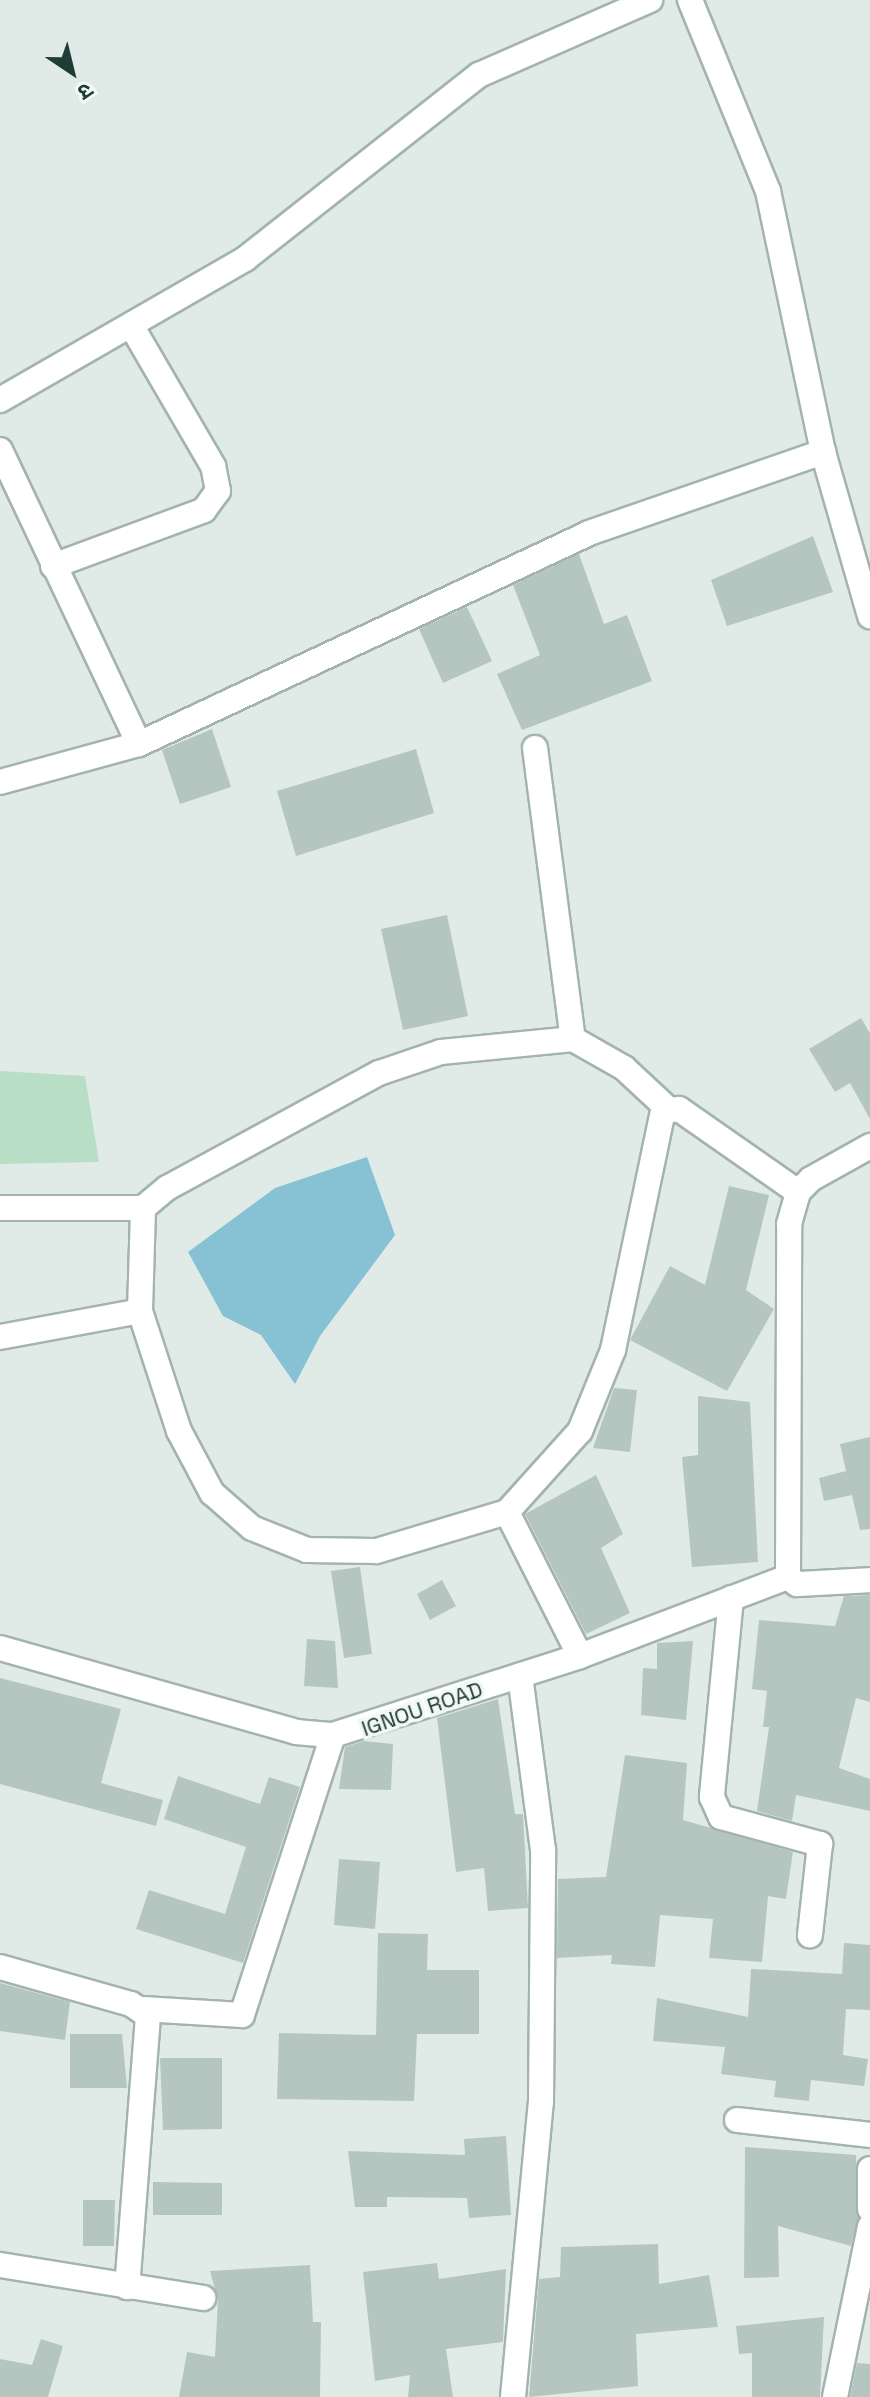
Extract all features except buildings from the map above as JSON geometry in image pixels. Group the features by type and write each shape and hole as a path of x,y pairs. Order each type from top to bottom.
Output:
{"street":[{"path":"0,400 267,244 479,75 650,0"},
{"path":"690,0 768,191 823,452 870,616"},
{"path":"53,566 204,510 218,491 213,466 131,325"},
{"path":"0,450 139,744"},
{"path":"0,782 139,744 589,533 823,452"},
{"path":"535,748 573,1039"},
{"path":"0,1208 143,1208 167,1188 406,1062 493,1043 573,1039 624,1068 666,1107 679,1109 798,1192"},
{"path":"143,1208 140,1311 193,1464 212,1493 252,1528 307,1550 376,1551 507,1512 580,1431 613,1350 649,1159 666,1107"},
{"path":"870,1146 822,1168 798,1192 789,1224 788,1577 797,1584 870,1580"},
{"path":"0,1337 140,1311"},
{"path":"507,1512 580,1656"},
{"name":"IGNOU ROAD","path":"0,1648 296,1732 333,1735 580,1656 788,1577"},
{"path":"731,1598 712,1797 721,1817 820,1844 810,1935"},
{"path":"513,2397 542,2071 543,1850 520,1676"},
{"path":"0,1967 143,2009 242,2015 333,1735"},
{"path":"127,2287 148,2028 143,2009"},
{"path":"737,2120 870,2135"},
{"path":"870,2169 870,2209"},
{"path":"835,2397 870,2227"},
{"path":"0,2265 203,2298"}],"green space":[{"path":"0,1071 85,1076 99,1162 0,1164"}],"water":[{"path":"367,1157 395,1235 320,1336 295,1384 261,1335 223,1316 188,1252 275,1188"}]}
